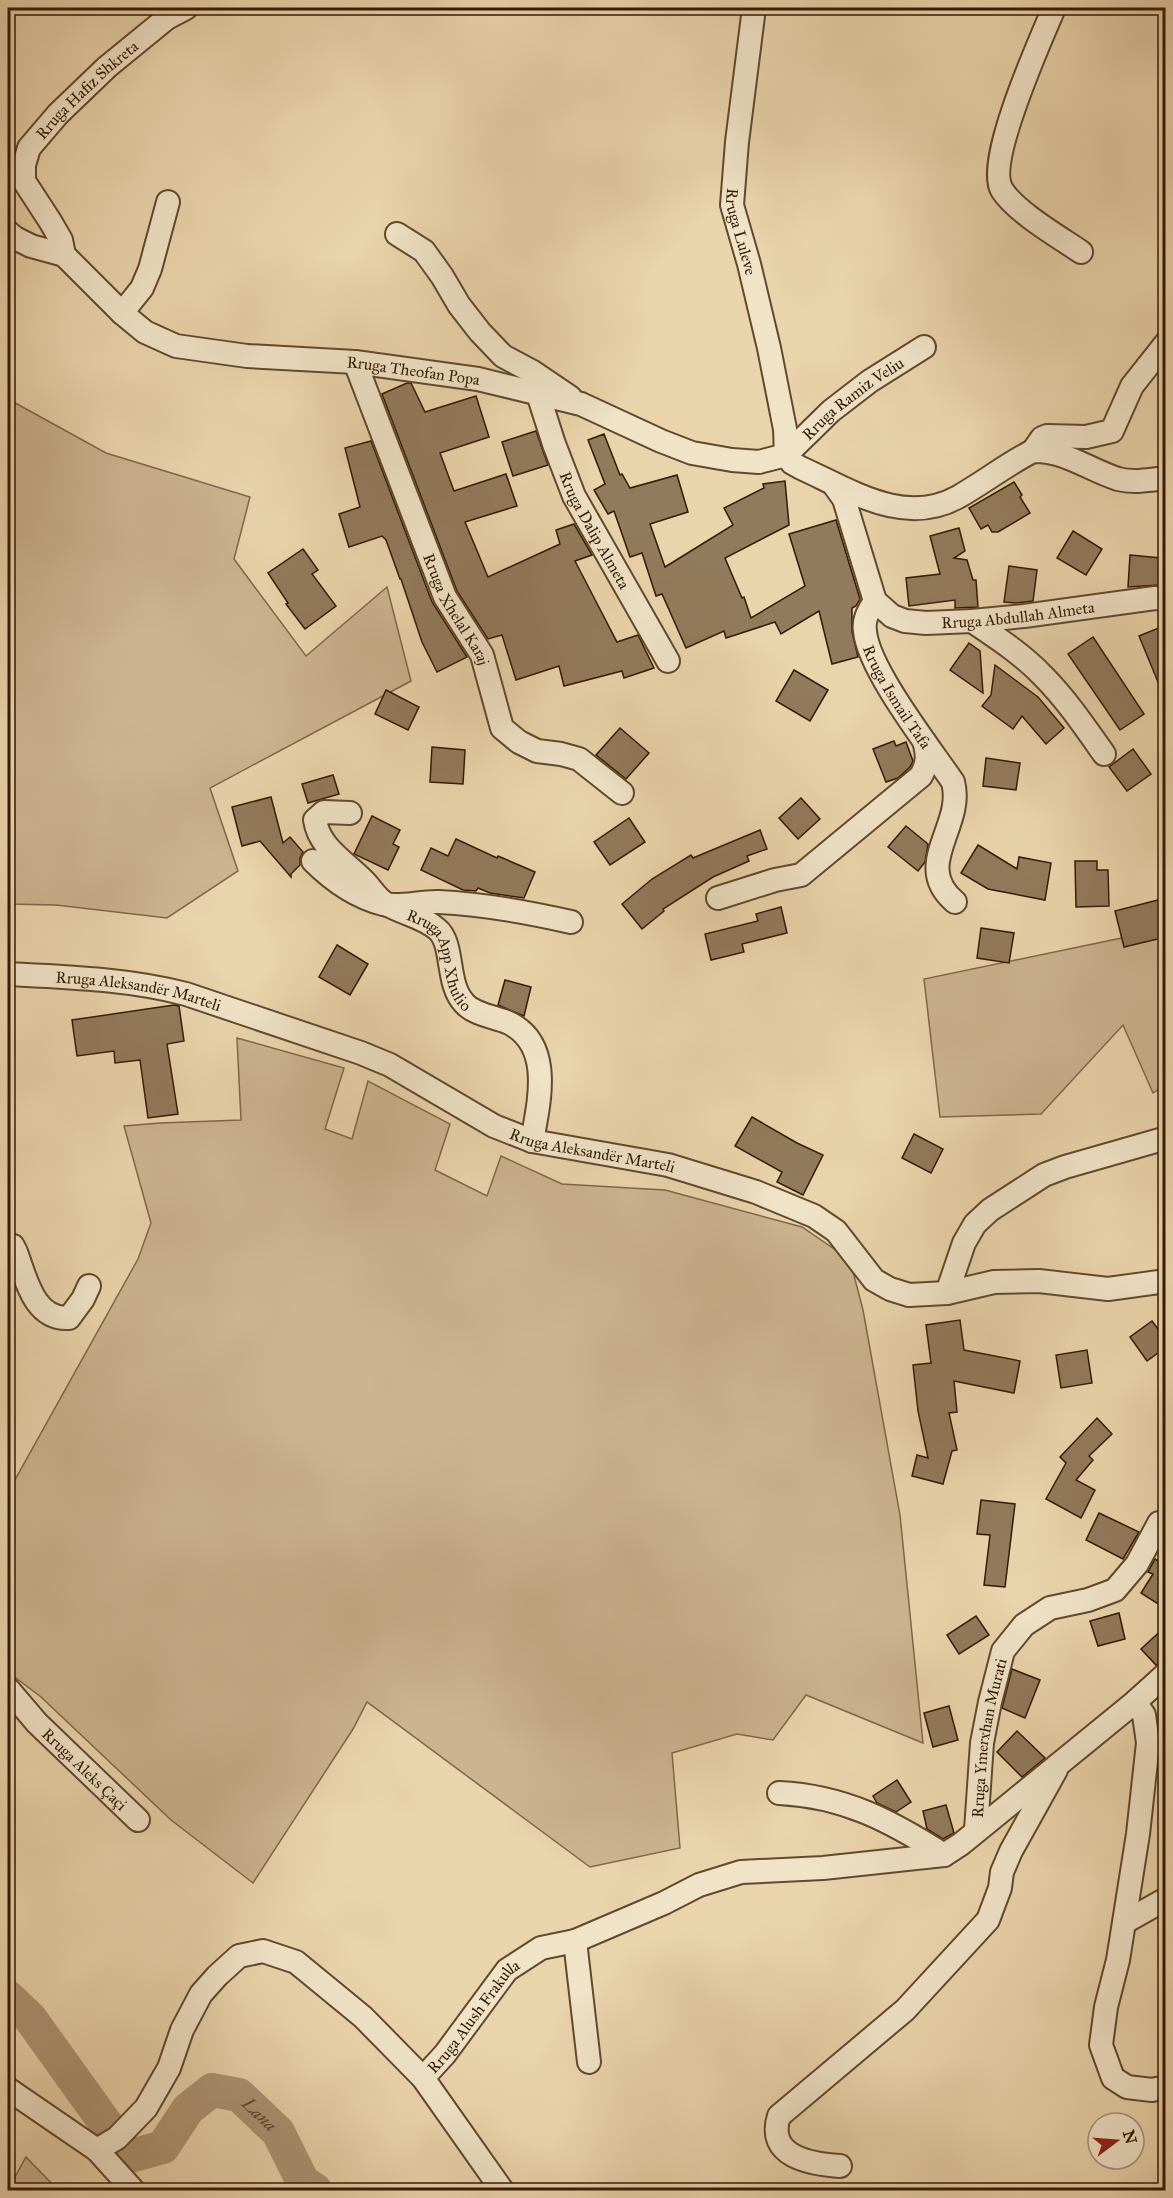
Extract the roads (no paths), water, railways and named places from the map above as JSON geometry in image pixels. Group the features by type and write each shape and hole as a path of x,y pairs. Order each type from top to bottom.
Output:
{"street":[{"name":"Rruga Hafiz Shkreta","path":"64,255 61,240 24,181 24,165 29,147 58,114 107,67 167,18 186,8"},
{"name":"Rruga Luleve","path":"754,8 737,142 732,205 770,348 785,429 786,455"},
{"path":"1054,8 1006,134 998,177 1000,187 1013,203 1081,252"},
{"path":"122,313 142,288 150,269 168,202"},
{"name":"Rruga Theofan Popa","path":"8,232 31,246 64,255 122,313 145,332 176,346 247,356 355,362 478,380 581,404 692,453 759,462 786,455"},
{"path":"397,234 424,251 459,305 503,356 533,372 581,404"},
{"path":"786,455 792,463 801,468 876,503 903,508 932,507 956,498 1033,451 1042,438 1047,436 1098,436 1112,431 1132,386 1166,343"},
{"name":"Rruga Ramiz Veliu","path":"786,455 831,411 870,381 924,347"},
{"name":"Rruga Xhelal Karaj","path":"355,362 445,597 482,655 502,728 519,742 537,751 579,759 622,793"},
{"name":"Rruga Dalip Almeta","path":"538,394 574,496 668,661"},
{"path":"1033,451 1043,450 1065,455 1119,479 1144,481 1166,478"},
{"path":"834,485 844,499 875,602"},
{"name":"Rruga Abdullah Almeta","path":"875,602 886,612 904,621 926,623 972,621 1166,598"},
{"name":"Rruga Ismail Tafa","path":"875,602 865,619 866,641 876,665 953,782 952,814 936,873 941,888 955,902"},
{"path":"972,621 1013,649 1044,676 1104,754"},
{"path":"718,898 775,880 801,875 921,776 927,765 928,754 924,739"},
{"name":"Rruga App Xhulio","path":"350,813 324,812 315,820 317,831 330,850 385,904 426,921 439,930 447,949 457,996 467,1007 509,1023 525,1035 536,1052 540,1072 539,1101 532,1142"},
{"path":"313,861 341,886 385,904 436,902 488,906 519,910 571,922"},
{"name":"Rruga Aleksandër Marteli","path":"8,974 71,977 165,988 186,994 361,1053 390,1065 494,1126 532,1142 668,1165 756,1192 814,1216 836,1231 874,1281 909,1295 947,1293 994,1282 1039,1281 1108,1289 1166,1281"},
{"path":"947,1293 964,1243 975,1224 990,1210 1044,1175 1163,1139"},
{"path":"8,1246 13,1246 31,1292 42,1309 50,1316 58,1319 69,1318 83,1299 89,1286"},
{"name":"Rruga Ymerxhan Murati","path":"976,1830 982,1743 1003,1651 1024,1625 1050,1608 1088,1600 1115,1590 1137,1564 1159,1523"},
{"name":"Rruga Ymerxhan Murati","path":"976,1830 1135,1702 1166,1674"},
{"name":"Rruga Aleks Çaçi","path":"8,1689 37,1723 138,1820"},
{"path":"1135,1702 1144,1716 1148,1743 1125,1922 1119,1960 1106,2007 1101,2045 1113,2078 1127,2087 1152,2090 1166,2086"},
{"path":"840,2166 817,2165 787,2151 777,2141 775,2128 779,2116 905,2010 988,1920 1000,1888 1002,1872 1011,1851 1062,1759"},
{"path":"780,1793 807,1794 833,1800 878,1816 944,1855 976,1830"},
{"name":"Rruga Alush Frakulla","path":"97,2151 129,2128 146,2108 169,2068 182,2030 201,1995 238,1956 263,1951 296,1962 363,2017 423,2078 445,2054 507,1970 541,1948 575,1941 664,1903 699,1885 741,1872 824,1868 944,1855"},
{"path":"1125,1922 1166,1899"},
{"path":"575,1941 589,2062"},
{"path":"423,2078 502,2190"},
{"path":"8,2089 97,2151 133,2190"}],"waterway":[{"name":"Lana","path":"8,1997 30,2018 106,2124"},
{"name":"Lana","path":"128,2152 131,2156 163,2147 188,2109 212,2090 239,2095 278,2132 303,2182 315,2190"}]}
